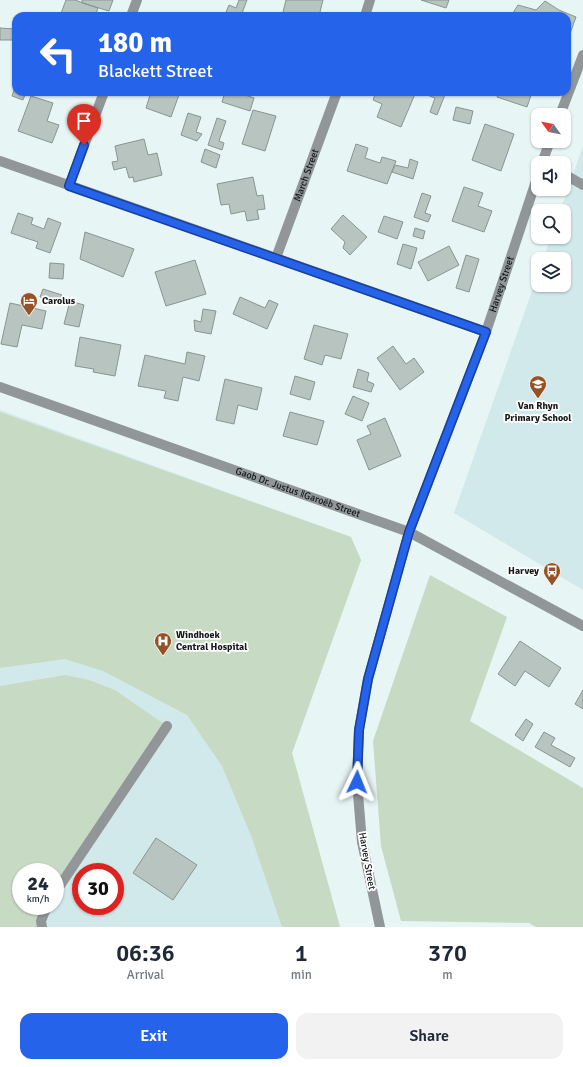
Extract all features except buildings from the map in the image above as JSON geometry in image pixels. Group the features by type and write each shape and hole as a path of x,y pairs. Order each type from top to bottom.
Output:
{"street":[{"path":"133,12 137,0"},
{"path":"366,12 370,0"},
{"path":"571,86 583,55"},
{"path":"69,186 103,96"},
{"name":"March Street","path":"276,258 336,96"},
{"path":"563,108 567,96"},
{"path":"0,161 486,332"},
{"path":"571,178 583,185"},
{"name":"Harvey Street","path":"380,927 362,842 357,782 359,730 368,679 409,532 486,332 531,196"},
{"name":"Gaob Dr. Justus ǁGaroëb Street","path":"0,387 409,532 583,626"},
{"path":"64,880 167,726"},
{"path":"42,927 41,921 43,915"}],"shaded area":[{"name":"Van Rhyn Primary School","path":"583,146 583,590 454,513 532,292 571,292 571,252 546,252 548,244 571,244 571,204 562,204 565,196 571,196 571,180"},
{"name":"Windhoek Central Hospital","path":"0,410 351,537 361,560 292,753 340,927 0,927"}],"green space":[{"name":"Windhoek Central Hospital","path":"0,412 351,537 361,560 292,753 340,927 282,927 252,838 222,766 187,715 103,671 65,659 0,668"},
{"path":"430,575 507,617 470,721 583,788 583,927 536,927 529,923 401,921 381,846 373,741"},
{"path":"65,675 89,680 115,690 167,726 75,863 72,863 72,868 64,880 64,863 12,863 12,915 45,915 42,927 0,927 0,686"}],"place":[{"name":"Carolus","path":"29,316"},
{"name":"Van Rhyn Primary School","path":"538,399"},
{"name":"Harvey","path":"552,586"},
{"name":"Windhoek Central Hospital","path":"163,656"}],"route":[{"path":"84,145 69,186 486,332 409,532 368,679 359,730 357,782"}]}
